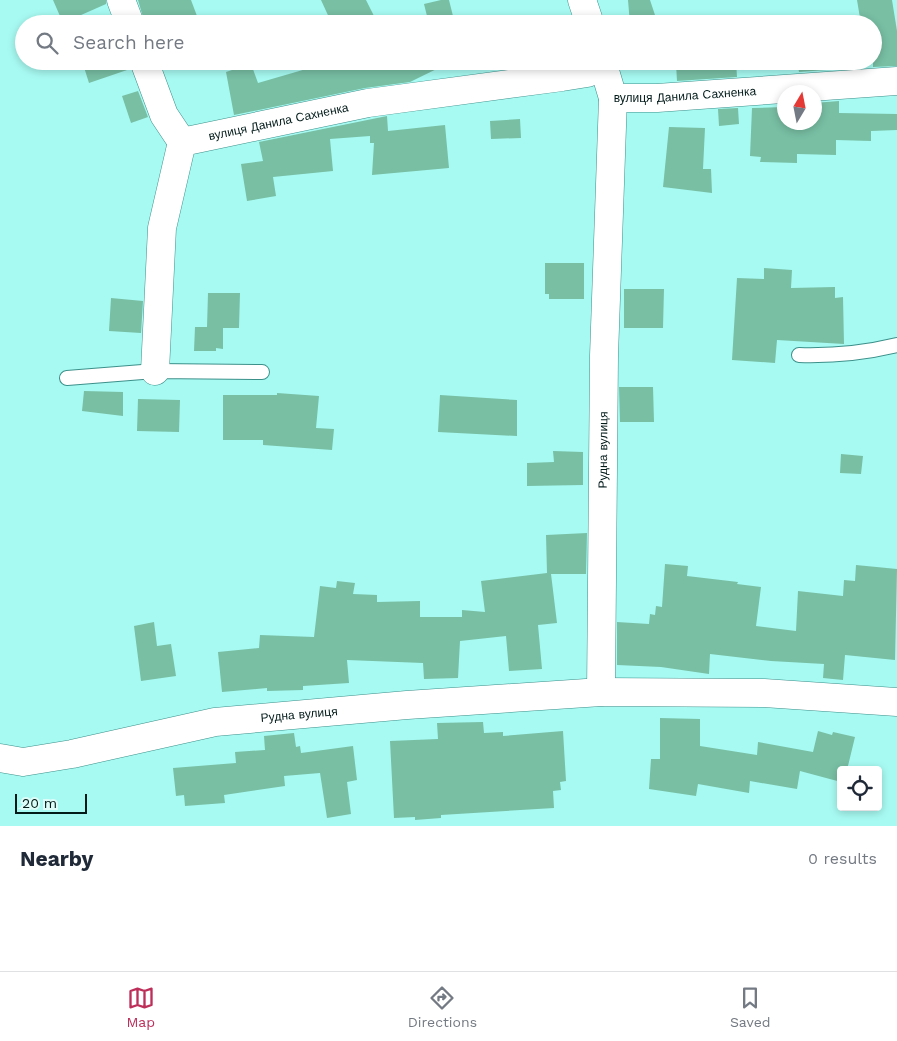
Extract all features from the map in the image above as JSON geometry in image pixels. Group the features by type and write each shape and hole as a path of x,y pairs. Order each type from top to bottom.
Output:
{"street":[{"path":"121,0 127,15"},
{"path":"582,0 587,15"},
{"path":"147,70 164,115 182,142 162,228 156,371"},
{"name":"вулиця Данила Сахненка","path":"182,142 368,103 562,77 587,73 592,70"},
{"path":"605,70 613,98"},
{"name":"вулиця Данила Сахненка","path":"604,356 613,98 657,98 897,81"},
{"name":"Рудна вулиця","path":"601,692 604,356"},
{"name":"Рудна вулиця","path":"0,758 23,762 72,754 215,722 407,704 601,692 764,693 897,702"}],"lane":[{"path":"799,355 829,356 862,353 897,345"},
{"path":"68,378 156,371 262,372"}],"building":[{"path":"53,0 106,0 106,4 81,15 60,15"},
{"path":"138,0 191,0 197,15 142,15"},
{"path":"321,0 366,0 374,15 328,15"},
{"path":"449,0 453,15 427,15 424,4"},
{"path":"628,0 650,0 655,15 629,15"},
{"path":"857,0 892,0 897,31 897,66 882,67 882,15 860,15"},
{"path":"85,70 127,70 89,83"},
{"path":"232,70 253,70 258,83 303,70 435,70 410,82 365,88 234,115 226,72"},
{"path":"676,70 737,70 737,77 677,81"},
{"path":"799,70 826,70 799,72"},
{"path":"138,91 148,117 131,123 122,96"},
{"path":"839,101 839,113 897,114 897,130 871,131 871,141 836,140 836,155 797,154 797,163 760,162 761,157 750,156 752,108 777,107 777,130 822,130 822,102"},
{"path":"738,108 739,124 719,126 718,109"},
{"path":"387,116 388,131 445,125 449,168 372,175 374,143 370,143 370,136 330,139 333,171 273,177 276,196 247,201 241,164 263,161 259,142"},
{"path":"520,119 521,138 491,139 490,121"},
{"path":"669,127 705,128 703,169 711,169 712,193 663,187"},
{"path":"545,263 584,263 584,299 549,299 549,294 545,294"},
{"path":"764,268 792,270 791,288 835,287 835,298 843,297 844,344 777,340 775,363 732,360 737,278 764,279"},
{"path":"624,289 664,289 663,328 624,328"},
{"path":"208,293 240,293 239,328 223,328 223,349 216,348 216,351 194,351 195,327 207,327"},
{"path":"111,298 143,301 141,333 109,331"},
{"path":"619,387 653,387 654,422 620,422"},
{"path":"84,391 123,392 123,416 82,411"},
{"path":"277,393 319,396 316,428 334,429 332,450 263,445 263,440 223,440 223,395 277,395"},
{"path":"440,395 517,400 517,436 438,432"},
{"path":"138,399 180,400 179,432 137,431"},
{"path":"553,451 583,452 583,485 527,486 527,463 554,462"},
{"path":"841,454 863,456 861,474 840,473"},
{"path":"587,533 586,574 551,574 557,623 538,625 542,669 509,671 506,636 460,641 458,678 424,679 423,663 347,660 349,683 303,686 303,690 267,691 267,688 222,692 218,652 259,648 260,635 314,637 320,586 336,588 337,581 355,583 353,594 377,595 377,602 420,601 420,617 462,617 462,610 485,612 481,581 547,573 546,535"},
{"path":"665,564 688,566 687,576 738,582 737,584 761,587 756,626 796,631 798,591 843,596 844,580 855,581 856,565 897,569 895,660 845,655 843,680 823,678 824,664 771,661 710,654 709,674 661,667 617,665 617,622 649,624 650,614 655,615 656,606 662,607"},
{"path":"154,622 157,646 171,644 176,676 141,681 134,626"},
{"path":"660,718 700,719 700,746 757,755 758,742 813,752 818,731 832,735 833,732 855,737 848,766 837,766 837,781 800,771 797,789 750,781 749,793 698,784 696,796 649,789 651,759 660,759"},
{"path":"483,722 484,733 503,732 503,736 563,731 566,781 560,782 561,790 553,791 554,808 441,815 441,818 415,820 415,817 394,818 390,741 438,739 437,723"},
{"path":"294,733 296,747 300,746 301,753 353,746 357,780 347,782 351,814 327,818 320,773 284,776 285,786 224,795 225,803 185,806 184,795 176,796 173,768 236,763 235,752 265,750 264,736"}]}
